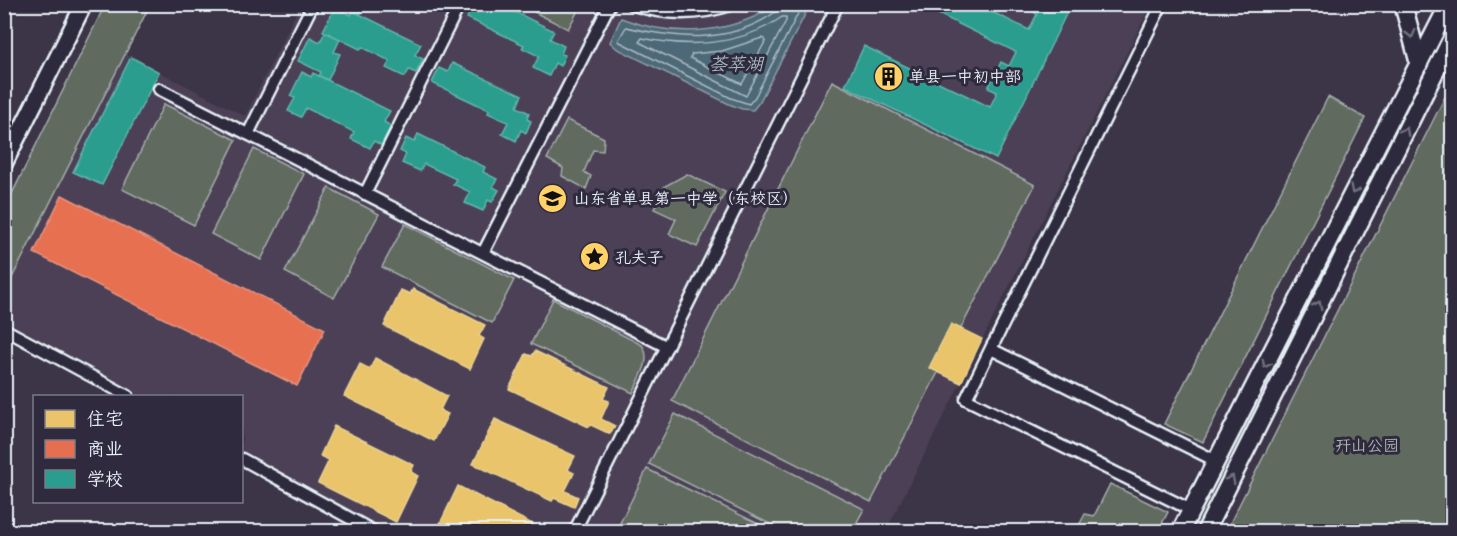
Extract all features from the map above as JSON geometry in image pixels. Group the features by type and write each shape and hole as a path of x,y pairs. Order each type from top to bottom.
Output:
{"main road":[{"path":"4,164 84,4"},
{"path":"1403,4 1419,63"},
{"path":"1180,531 1449,4"},
{"path":"1204,531 1452,38"},
{"path":"1435,71 1452,65"}],"street":[{"path":"248,134 313,4"},
{"path":"365,194 460,4"},
{"path":"483,253 610,4"},
{"path":"631,4 647,10 683,14 718,10 733,4"},
{"path":"574,531 838,4"},
{"path":"1162,4 966,399 1191,510"},
{"path":"159,89 667,347"},
{"path":"4,329 126,395"},
{"path":"995,341 991,349 1216,461"},
{"path":"243,460 375,531"}],"shaded area":[{"name":"山东省单县第一中学（东校区）","path":"300,5 1151,5 886,531 377,531 243,458 243,395 131,395 5,325 4,292 125,54 245,116"}],"green space":[{"path":"581,4 568,29 520,5"},
{"path":"105,5 150,5 5,292 5,208"},
{"path":"832,81 1035,185 871,502 672,401"},
{"name":"幵山公园","path":"1452,83 1452,531 1226,531"},
{"path":"1328,97 1365,118 1203,442 1164,424"},
{"path":"164,104 236,140 194,225 122,189"},
{"path":"567,120 604,138 603,151 593,150 584,172 591,176 586,189 562,176 563,168 547,159"},
{"path":"254,149 304,174 261,260 211,234"},
{"path":"687,174 725,192 697,247 669,234 676,219 654,209 665,186"},
{"path":"329,188 379,214 334,298 285,272"},
{"path":"405,224 514,280 492,323 382,267"},
{"path":"553,299 642,345 646,363 633,393 531,344"},
{"path":"675,414 864,509 852,531 784,531 649,464"},
{"path":"647,469 773,531 616,531"},
{"path":"1110,484 1168,512 1158,531 1076,531 1085,514 1094,516"}],"water":[{"name":"荟萃湖","path":"776,5 810,5 760,101 753,110 729,104 616,48 610,42 621,18 660,29 700,30 720,28 740,22"}],"building: 住宅":[{"path":"413,289 485,325 479,336 484,339 470,369 384,326 401,290 410,294"},
{"path":"951,324 982,339 961,383 929,368"},
{"path":"535,351 609,387 603,399 609,401 601,419 615,426 610,434 591,425 589,427 509,389 526,354 532,356"},
{"path":"375,358 447,396 440,410 448,414 434,441 344,396 360,364 370,369"},
{"path":"495,419 575,456 568,470 574,473 565,491 578,497 574,507 554,498 552,501 473,464"},
{"path":"334,426 414,465 411,472 418,476 396,522 318,483 329,460 320,456"},
{"path":"458,486 548,532 436,532"}],"building: 商业":[{"path":"62,195 325,329 297,386 34,253"}],"building: 学校":[{"path":"349,4 365,4 360,15 353,12 355,8"},
{"path":"425,4 451,4 449,8 443,5 439,12"},
{"path":"474,4 499,4 554,31 550,39 564,46 561,54 565,55 560,66 555,63 549,76 533,68 539,56 522,48 524,45 467,18"},
{"name":"单县一中初中部","path":"918,4 976,4 1029,30 1037,14 1029,10 1032,4 1071,4 996,159 845,86 864,46 990,107 997,92 988,88 1001,62 1009,66 1016,52"},
{"path":"335,7 351,15 353,11 421,44 415,55 423,59 416,73 409,70 405,77 386,68 390,61 323,31"},
{"path":"325,32 340,39 334,52 340,54 328,80 319,76 321,72 298,61 310,37 320,42"},
{"path":"131,57 159,72 102,185 73,172"},
{"path":"452,63 522,95 517,107 529,113 527,119 531,121 526,133 521,130 516,141 502,134 508,122 488,113 489,110 432,83 439,68 448,72"},
{"path":"302,72 311,77 313,73 390,111 384,122 391,126 381,145 374,141 370,148 351,139 354,132 306,108 301,117 288,111 295,98 290,96"},
{"path":"418,134 485,167 483,172 497,179 493,187 499,190 492,202 488,200 483,211 465,203 470,192 453,184 456,179 424,164 420,171 402,163 406,154 400,151 406,138 414,142"}],"place":[{"name":"单县一中初中部","path":"888,76"},
{"name":"山东省单县第一中学（东校区）","path":"553,198"},
{"name":"孔夫子","path":"594,257"}]}
